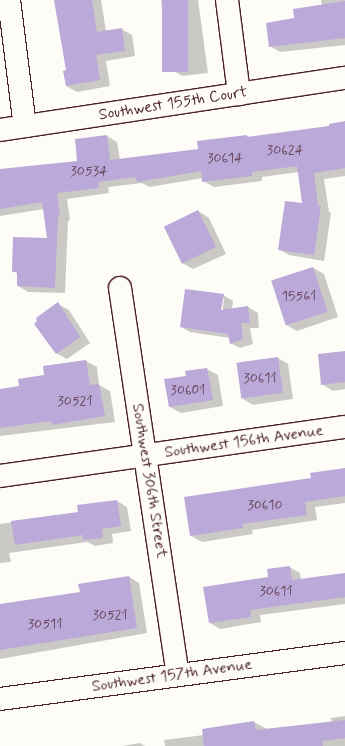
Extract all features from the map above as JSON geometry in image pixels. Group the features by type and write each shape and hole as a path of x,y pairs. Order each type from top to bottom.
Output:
{"street":[{"path":"9,0 25,126"},
{"path":"227,0 238,94"},
{"name":"Southwest 155th Court","path":"0,130 345,78"},
{"name":"Southwest 306th Street","path":"120,288 178,674"},
{"name":"Southwest 156th Avenue","path":"0,476 145,457 345,427"},
{"name":"Southwest 157th Avenue","path":"0,699 178,674 345,653"}],"building":[{"path":"54,0 92,0 97,32 122,28 125,51 96,55 100,80 66,86 63,71 66,70"},
{"path":"162,0 188,0 188,72 162,72"},
{"path":"345,1 345,38 269,47 266,23 294,18 293,9"},
{"path":"345,121 345,168 314,173 318,206 321,206 314,255 278,250 285,201 302,203 297,166 252,172 252,176 202,182 201,171 137,182 135,177 98,182 99,188 57,193 60,215 58,215 55,288 17,286 17,272 12,272 13,237 47,238 42,202 0,209 0,169 77,161 75,139 107,135 110,160 198,149 197,141 247,135 247,137 329,126 329,124"},
{"path":"198,210 216,247 182,264 164,227"},
{"path":"313,267 328,312 286,325 271,281"},
{"path":"185,289 224,294 221,310 248,306 250,323 241,323 243,339 230,344 228,334 180,327"},
{"path":"58,302 80,337 56,354 34,324 37,321 36,318"},
{"path":"345,351 345,382 321,385 318,354"},
{"path":"278,357 283,393 241,398 236,363"},
{"path":"86,360 90,385 99,384 105,416 52,425 51,421 0,428 0,389 19,386 18,379 44,375 43,366"},
{"path":"207,368 213,400 169,407 164,379 186,376 185,371"},
{"path":"345,468 345,496 305,502 307,515 242,524 243,528 190,536 184,497 311,478 310,473"},
{"path":"117,500 121,526 102,529 103,538 83,540 83,535 15,545 11,521 78,512 77,505"},
{"path":"290,566 292,580 345,573 345,597 250,610 251,617 209,623 203,587 268,577 267,569"},
{"path":"129,576 137,628 0,650 0,604 80,592 78,584"},
{"path":"345,720 345,738 322,741 323,746 204,746 202,729 254,721 256,730"}]}
